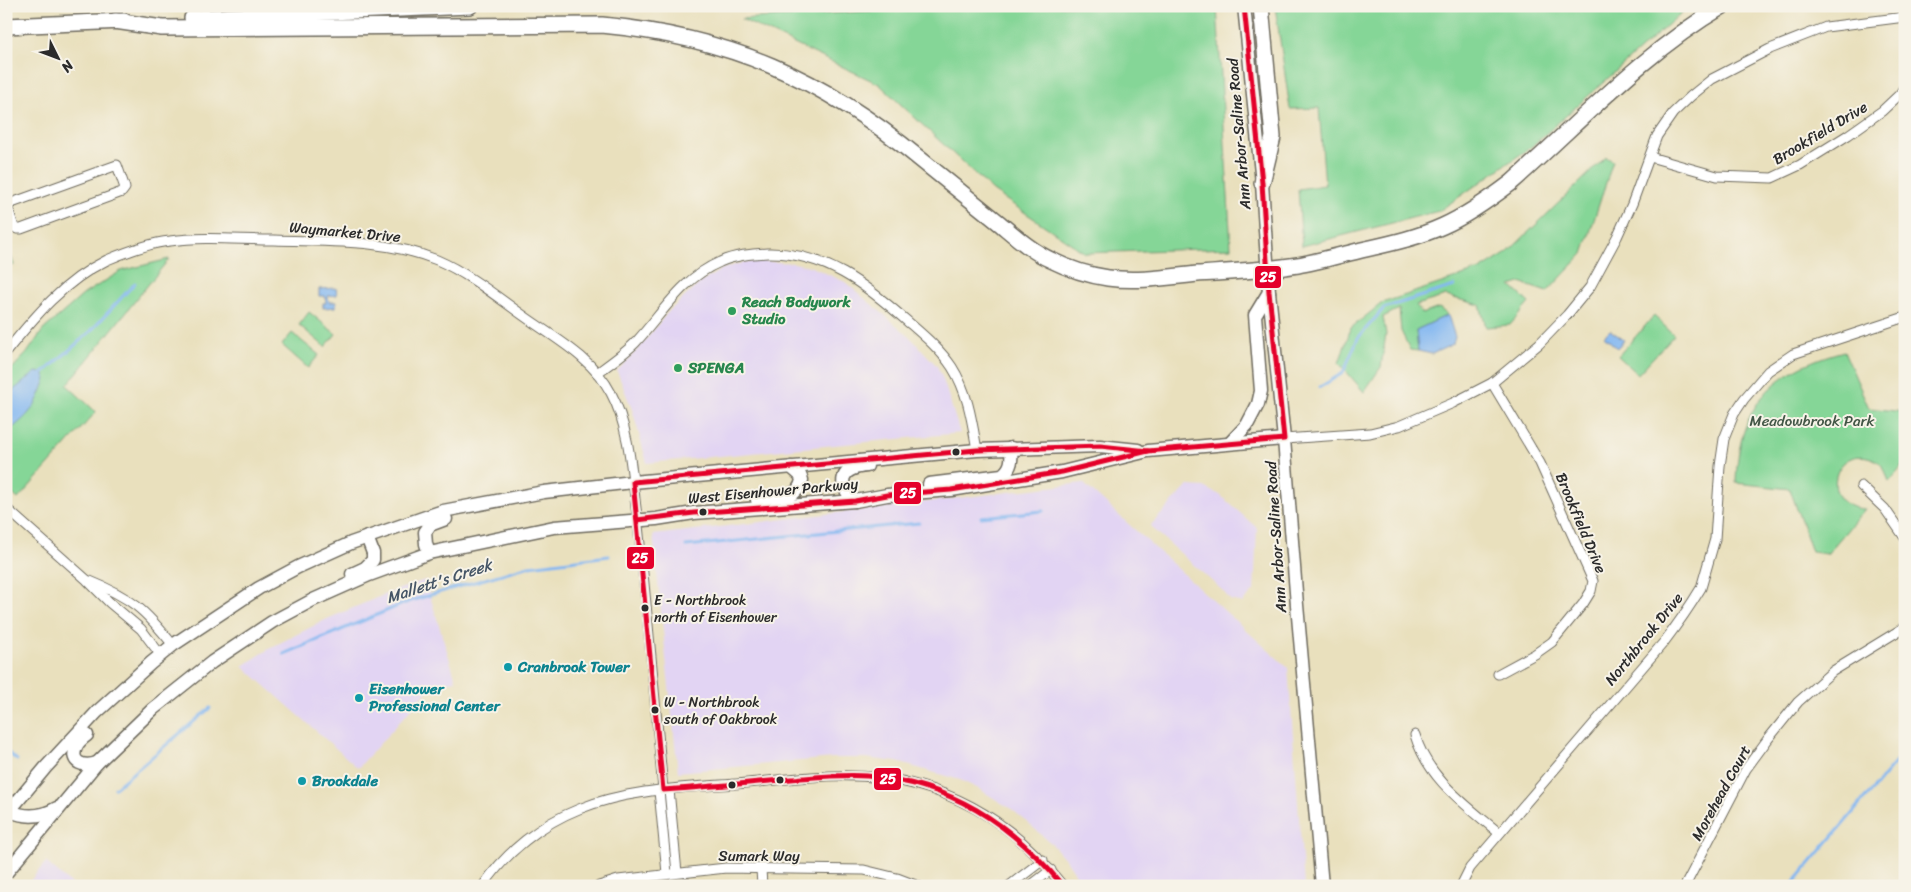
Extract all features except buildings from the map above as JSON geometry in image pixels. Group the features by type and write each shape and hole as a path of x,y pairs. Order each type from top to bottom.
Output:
{"highway":[{"path":"6,26 470,6"},
{"path":"115,21 162,28 602,25 670,34 738,52 808,82 873,122 1024,243 1048,259 1089,275 1134,280 1268,269 1302,264 1411,238 1462,216 1511,183 1647,59 1675,36 1723,6"},
{"path":"1261,8 1273,137 1262,183"}],"main road":[{"name":"Ann Arbor-Saline Road","path":"1244,9 1262,183 1269,292 1284,439 1322,886"},
{"path":"1230,443 1247,425 1258,404 1261,391 1255,315 1269,292"},
{"name":"West Eisenhower Parkway","path":"6,872 97,763 152,709 212,662 272,622 314,600 369,575 429,553 554,527 694,513 855,501 951,490 1062,472 1148,450 1284,439"},
{"name":"West Eisenhower Parkway","path":"8,813 46,767 97,712 155,658 173,645 259,588 298,567 367,537 444,511 544,492 950,452 1011,448 1100,446 1148,450"},
{"path":"887,496 898,488 1002,475 1010,466 1012,458 1011,448"},
{"path":"855,501 845,492 842,483 845,475 852,470 861,466 940,459 950,452"},
{"path":"694,513 712,505 791,496 798,490 802,480 800,475 791,468"},
{"path":"429,553 425,532 430,525 440,520 526,501 544,492"},
{"path":"272,622 293,602 370,564 374,557 367,537"},
{"path":"97,763 88,766 79,764 75,753 76,747 101,720 142,682 155,658"},
{"path":"8,813 40,816 49,813 62,804"}],"street":[{"path":"1284,439 1370,433 1399,426 1453,404 1492,383 1539,344 1567,315 1590,287 1617,237 1657,136 1673,113 1691,96 1712,79 1770,49 1826,27 1905,17"},
{"name":"Brookfield Drive","path":"1650,157 1717,176 1772,178 1800,164 1848,135 1882,111 1900,94 1905,86"},
{"path":"117,164 125,188 122,192 20,229 14,227 7,205 117,164"},
{"name":"Waymarket Drive","path":"6,352 34,318 65,287 81,275 106,261 129,252 167,241 203,238 324,241 388,246 420,254 461,272 571,348 597,373 611,392 619,412 627,445 637,520 672,873"},
{"path":"597,373 624,354 672,298 685,285 711,266 746,255 795,254 818,260 854,279 939,350 952,368 965,394 973,421 977,450"},
{"name":"Northbrook Drive","path":"1461,886 1470,868 1499,833 1664,642 1684,617 1701,588 1715,539 1720,466 1724,439 1734,414 1754,386 1768,371 1793,354 1905,317"},
{"name":"Brookfield Drive","path":"1492,383 1540,463 1593,581 1591,590 1583,604 1552,642 1535,654 1498,674"},
{"path":"1861,486 1885,509 1905,538"},
{"path":"6,508 141,629 155,658"},
{"path":"87,580 118,593 143,609 173,645"},
{"name":"Morehead Court","path":"1685,886 1746,769 1798,702 1833,671 1905,627"},
{"path":"1415,736 1418,747 1428,766 1446,787 1499,833"},
{"path":"483,886 516,848 553,822 578,809 598,802 664,790 847,775 878,777 917,785 962,801 996,820 1027,844 1043,860 1063,886"},
{"path":"1009,886 1043,860"},
{"name":"Sumark Way","path":"599,886 618,880 726,868 864,870 895,882 918,886"},
{"path":"761,869 762,886"},
{"path":"1030,886 1051,870"}],"shaded area":[{"path":"757,261 794,263 812,267 845,282 908,335 937,366 960,433 647,463 633,412 617,371 640,347 668,312 700,283 722,269"},
{"path":"1083,483 1288,668 1304,886 1084,886 1067,861 1052,844 1013,810 979,789 960,780 897,762 866,758 833,758 678,772 653,535"},
{"path":"1188,486 1204,487 1220,495 1257,528 1254,591 1242,603 1230,600 1223,591 1150,526"},
{"path":"425,580 456,680 431,687 358,768 243,666 272,647 327,619"},
{"path":"46,862 73,886 26,886"}],"green space":[{"path":"952,6 1217,6 1231,248 1085,253 993,191 879,84 741,19"},
{"path":"1275,6 1689,6 1531,147 1439,211 1302,246 1298,189 1325,185 1319,108 1290,109"},
{"path":"1606,157 1613,161 1583,254 1547,292 1520,283 1511,286 1529,303 1510,325 1486,327 1480,305 1446,296 1416,305 1422,314 1439,308 1448,315 1416,330 1418,351 1410,350 1401,331 1399,309 1383,317 1386,334 1381,367 1364,392 1339,363 1351,328 1382,303 1480,270 1507,253"},
{"path":"6,242 14,265 6,268"},
{"path":"169,259 67,385 96,412 18,499 6,488 6,375 27,353 43,330 84,294 121,271"},
{"path":"309,312 336,334 325,347 299,325"},
{"path":"1654,316 1674,335 1638,374 1618,356"},
{"path":"292,333 319,355 308,368 282,345"},
{"name":"Meadowbrook Park","path":"1844,351 1869,408 1905,412 1905,463 1889,482 1883,467 1871,458 1858,456 1847,460 1840,468 1836,478 1836,489 1841,498 1850,506 1865,509 1827,554 1812,552 1790,489 1736,483 1738,456 1743,433 1752,413 1763,396 1778,381 1818,359"}],"water":[{"path":"336,288 337,295 328,296 329,302 336,302 336,307 323,308 323,303 326,303 325,296 319,296 319,289"},
{"path":"1448,315 1455,337 1453,344 1432,354 1418,351 1416,330"},
{"path":"1610,330 1624,340 1617,348 1604,336"},
{"path":"36,372 43,373 46,379 39,397 27,415 6,433 6,396"}],"waterway":[{"path":"41,375 90,332 135,283"},
{"name":"Mallett's Creek","path":"1320,387 1343,373 1358,338 1384,308 1454,286"},
{"name":"Mallett's Creek","path":"981,517 1043,511"},
{"name":"Mallett's Creek","path":"686,546 919,523"},
{"name":"Mallett's Creek","path":"284,654 410,601 529,566 609,556"},
{"name":"Mallett's Creek","path":"115,788 210,708"},
{"name":"Mallett's Creek","path":"6,751 17,760"},
{"path":"1791,886 1905,751"}],"transit line":[{"name":"25","path":"637,520 694,513 855,501 887,495 951,490 1062,472 1148,451 1284,439 1269,292 1262,183 1244,6"},
{"name":"25","path":"1063,886 1022,843 1000,825 977,810 952,797 925,787 897,780 858,775 810,777 663,790 633,482 977,450 1100,446 1148,451"}],"place":[{"name":"Reach Bodywork Studio","path":"732,311"},
{"name":"SPENGA","path":"678,368"},
{"name":"E - Northbrook north of Eisenhower","path":"645,608"},
{"name":"Cranbrook Tower","path":"508,667"},
{"name":"Eisenhower Professional Center","path":"359,698"},
{"name":"W - Northbrook south of Oakbrook","path":"655,710"},
{"name":"Brookdale","path":"302,781"}]}
